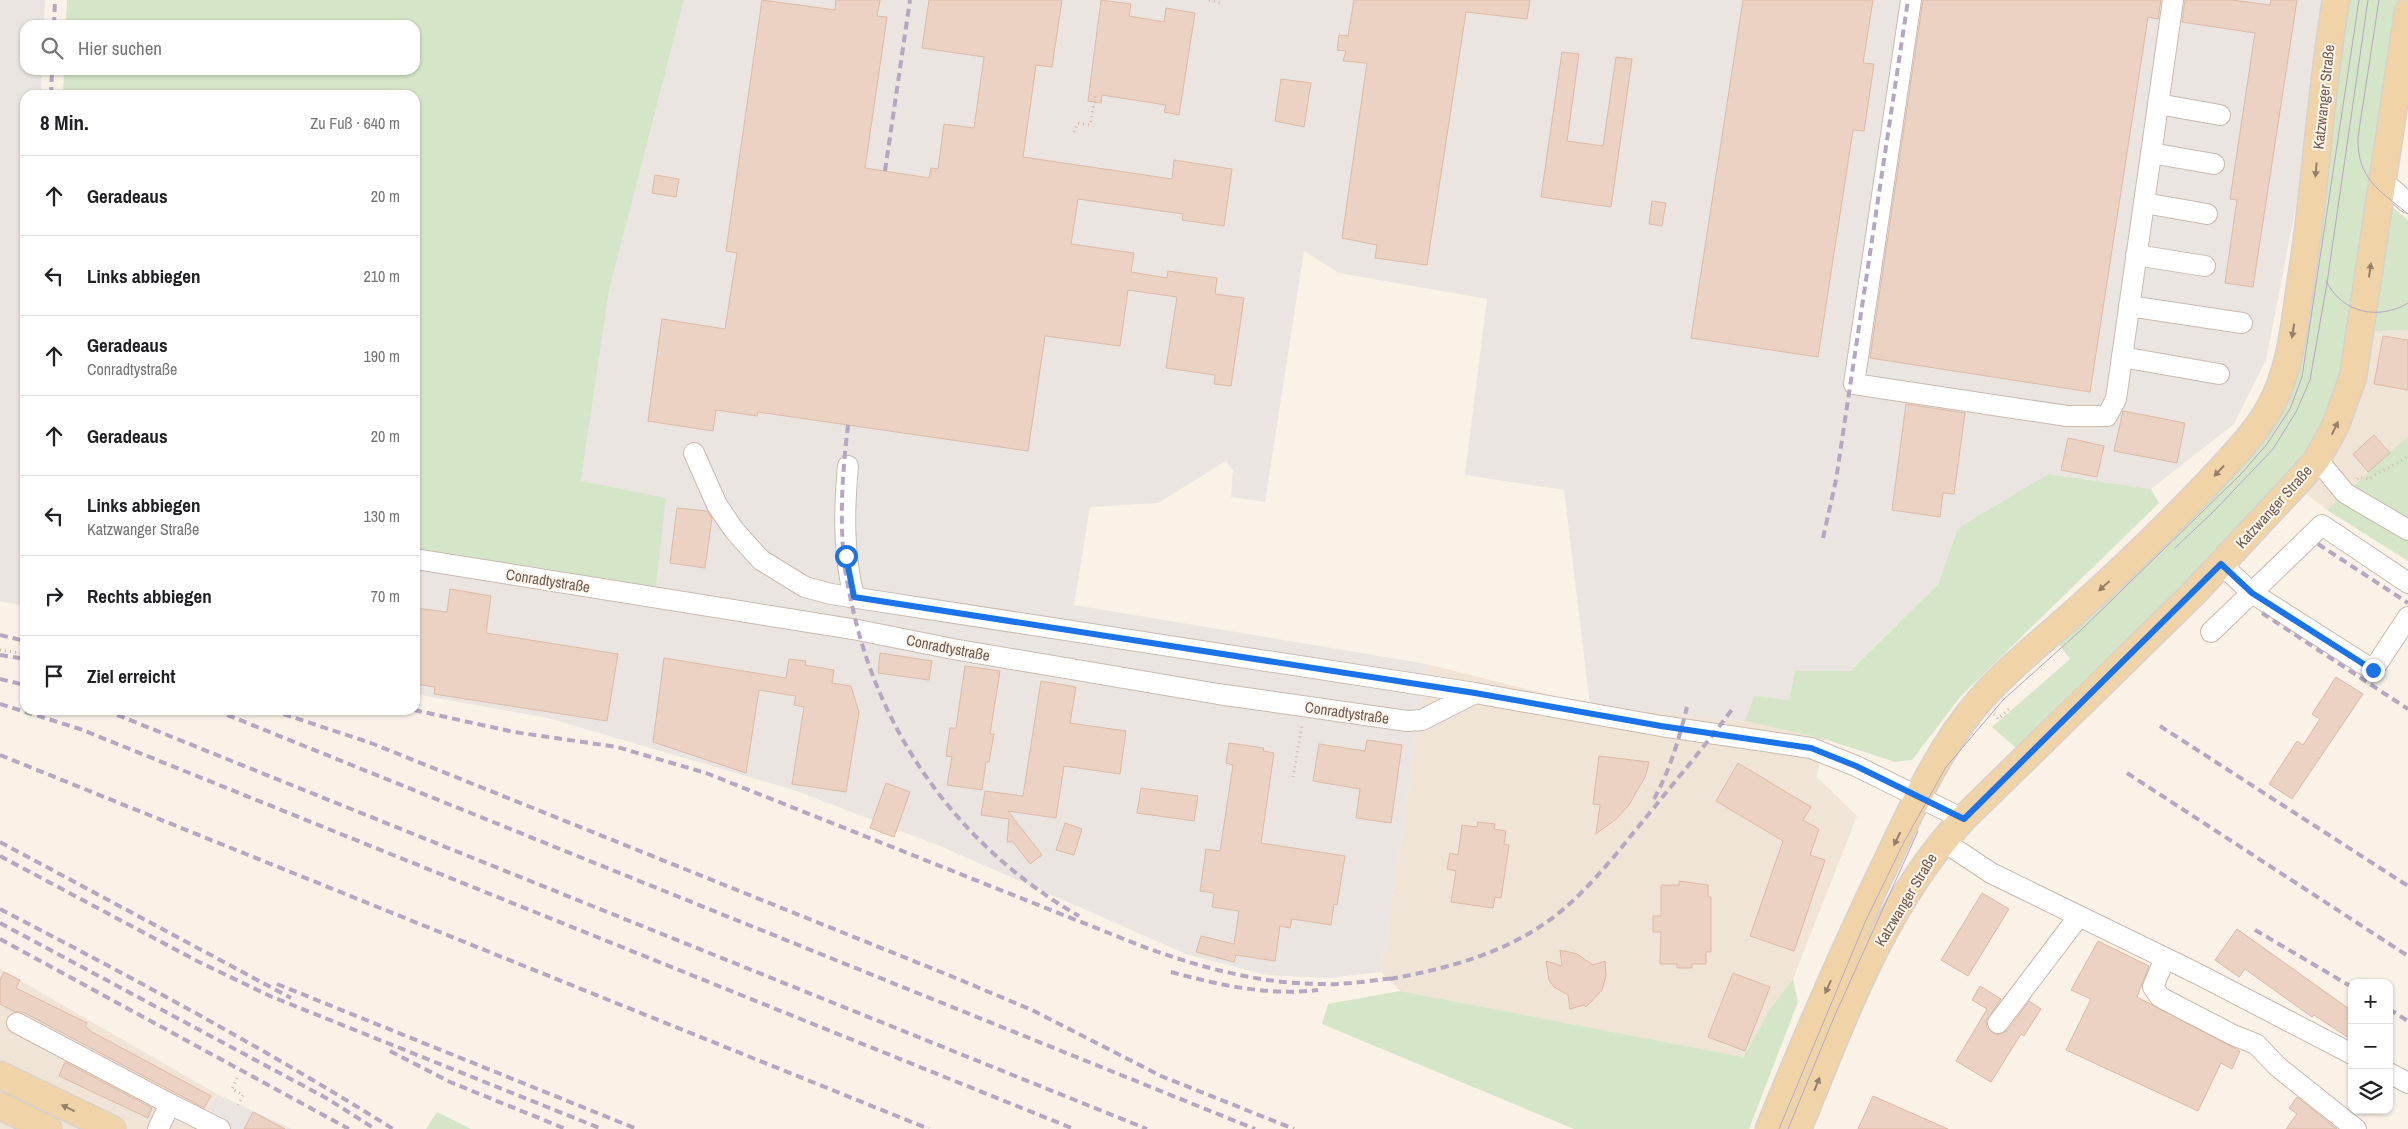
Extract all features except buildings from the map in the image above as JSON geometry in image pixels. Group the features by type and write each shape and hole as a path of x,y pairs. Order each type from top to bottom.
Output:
{"main road":[{"name":"Katzwanger Straße","path":"1769,1129 1826,990 1919,796 1952,738 1980,700 2170,522 2238,451 2268,412 2282,379 2293,335 2312,208 2321,110 2336,0"},
{"name":"Katzwanger Straße","path":"1798,1129 1838,1033 1875,952 1904,898 1943,841 2221,564 2317,459 2335,427 2351,387 2408,12"},
{"path":"0,1075 112,1129"},
{"path":"0,1106 48,1129"}],"street":[{"path":"1911,0 1854,384 2068,416 2107,416 2116,399 2173,0"},
{"path":"2158,104 2220,115"},
{"path":"2151,153 2214,164"},
{"path":"2383,181 2408,203"},
{"path":"2144,203 2207,214"},
{"path":"2136,255 2205,266"},
{"path":"2129,306 2242,323"},
{"path":"2122,357 2219,374"},
{"path":"694,453 717,504 734,530 761,560 805,587 854,597 1475,693 1661,726 1811,748 1856,766 1964,819"},
{"path":"2317,459 2342,490 2408,530"},
{"path":"848,466 845,501 845,544 854,597"},
{"path":"2211,632 2322,525 2408,583"},
{"name":"Conradtystraße","path":"420,560 858,630 973,653 1407,721 1422,720 1475,693"},
{"path":"2221,564 2252,593 2373,670 2408,617"},
{"path":"1943,841 1992,873 2165,958 2348,1052"},
{"path":"1998,1023 2080,916"},
{"path":"2165,958 2153,987 2160,997 2233,1035 2256,1044 2278,1067 2356,1129"},
{"path":"17,1023 220,1129"},
{"path":"2393,1075 2408,1083"},
{"path":"158,1129 170,1104"}],"path":[{"path":"1209,0 1220,3"},
{"path":"1074,132 1078,123 1090,124 1096,94"},
{"path":"2342,490 2359,477 2368,479 2408,457"},
{"path":"0,650 20,653"},
{"path":"1293,777 1304,706"},
{"path":"238,1078 232,1088 243,1095 238,1106"}],"shaded area":[{"path":"0,0 45,0 44,20 20,20 20,75 42,75 41,90 20,90 20,605 0,601"},
{"path":"684,0 2336,0 2266,360 2234,424 2151,489 2048,474 1958,528 1938,584 1849,671 1795,671 1789,700 1754,697 1745,721 1590,705 1564,490 1465,475 1487,299 1339,273 1304,251 1265,502 1231,497 1233,471 1226,461 1158,503 1090,507 1074,605 1427,664 1381,972 1328,978 1266,975 1186,954 940,846 794,790 548,718 420,695 420,553 581,481 609,291"},
{"path":"2408,330 2408,436 2327,510 2291,482 2354,332"},
{"path":"1427,664 1590,705 1745,721 1824,739 1817,777 1857,816 1793,979 1770,1009 1743,1057 1400,991 1381,972"},
{"path":"0,969 217,1094 199,1129 0,1129"},
{"path":"217,1094 292,1129 199,1129"}],"green space":[{"path":"67,0 684,0 609,291 581,481 666,498 655,593 420,556 420,90 63,90 64,75 420,75 420,20 66,20"},
{"path":"2348,0 2403,0 2375,193 2408,220 2408,330 2354,332 2323,438 2023,754 1992,727 2070,659 2057,642 2265,428"},
{"path":"2408,436 2408,561 2327,510"},
{"path":"2048,474 2151,489 2159,503 1961,696 1912,760 1895,762 1824,739 1745,721 1754,696 1789,700 1795,671 1850,671 1938,584 1958,528"},
{"path":"1793,979 1798,1002 1749,1129 1574,1129 1322,1024 1328,1004 1400,991 1743,1057 1770,1009"},
{"path":"437,1112 471,1129 426,1129"}],"tram line":[{"path":"1779,1129 1866,920 1904,842 1946,767 2003,700 2080,631 2241,474 2267,444 2290,409 2302,377 2359,0"},
{"path":"2175,548 2214,511 2273,449 2296,412 2310,380 2327,283 2368,0"},
{"path":"2379,0 2358,137 2359,151 2361,163 2372,182 2408,214"},
{"path":"2326,281 2341,300 2351,307 2362,311 2385,312 2397,309 2408,303"},
{"path":"1788,1129 1835,1015 1918,831"}],"railway":[{"path":"54,20 55,0"},
{"path":"885,171 910,0"},
{"path":"1823,538 1836,480 1908,0"},
{"path":"51,90 52,75"},
{"path":"848,425 842,503 844,563 852,605 865,654 883,700 905,744 932,785 963,823 998,858 1037,889 1079,916"},
{"path":"2318,544 2408,603"},
{"path":"2262,613 2408,709"},
{"path":"0,635 20,640"},
{"path":"0,655 20,658"},
{"path":"0,679 20,684"},
{"path":"0,704 20,710"},
{"path":"1654,799 1674,754 1687,707"},
{"path":"1390,979 1434,970 1477,957 1517,940 1555,916 1581,893 1604,868 1733,708"},
{"path":"420,711 514,732 617,747 706,773 1144,947 1188,962 1254,978 1300,983 1341,984 1396,978"},
{"path":"35,715 80,729 1074,1129"},
{"path":"117,715 1147,1129"},
{"path":"227,715 1255,1129"},
{"path":"286,715 371,743 946,974 1032,1010 1161,1076 1294,1129"},
{"path":"2160,726 2408,886"},
{"path":"0,755 929,1129"},
{"path":"2127,773 2408,956"},
{"path":"0,842 291,998"},
{"path":"0,856 197,961 270,996 602,1129"},
{"path":"0,909 199,1015 345,1099 393,1129"},
{"path":"0,923 328,1099 375,1129"},
{"path":"2255,930 2348,985"},
{"path":"0,939 349,1129"},
{"path":"1171,972 1244,988 1281,992 1318,990"},
{"path":"277,984 637,1129"},
{"path":"2393,1012 2408,1021"},
{"path":"390,1051 450,1082 566,1129"}],"route":[{"path":"846,556 854,597 1475,693 1661,726 1811,748 1856,766 1964,819 2193,594 2221,564 2252,593 2373,670"}]}
